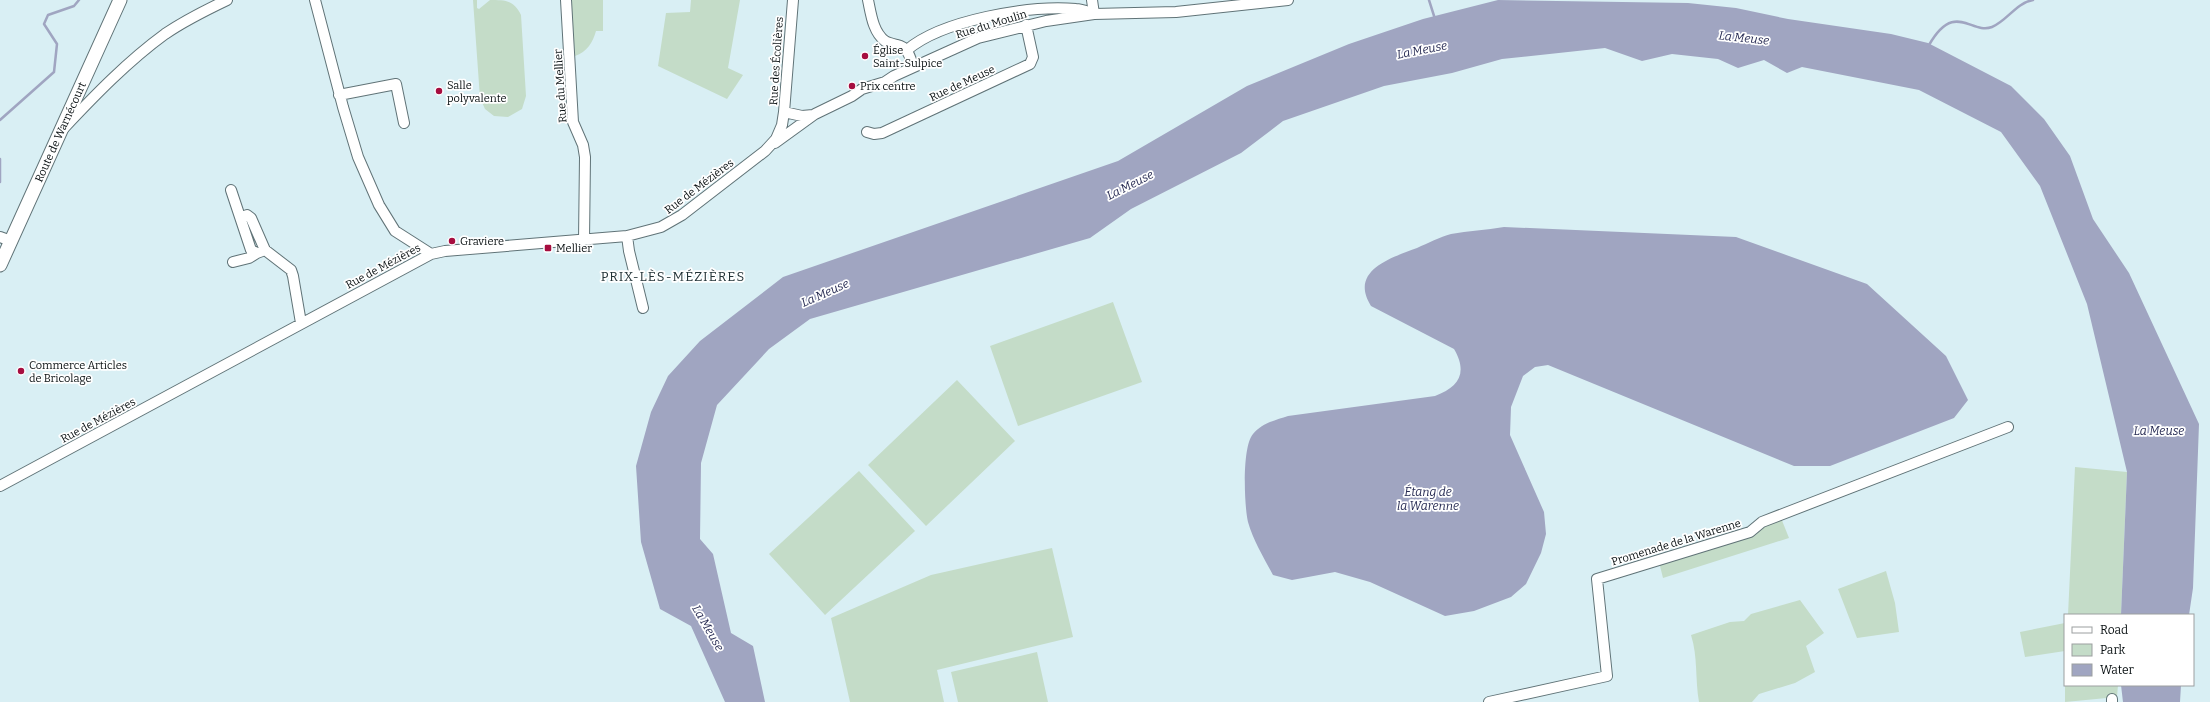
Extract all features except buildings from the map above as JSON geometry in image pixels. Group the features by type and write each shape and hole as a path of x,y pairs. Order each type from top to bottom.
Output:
{"main road":[{"name":"Route de Warnécourt","path":"0,265 5,239 60,132 120,0"}],"street":[{"path":"60,132 136,57 166,34 202,12 227,0"},
{"path":"315,0 339,95 358,156 379,205 395,231 431,254"},
{"name":"Rue du Mellier","path":"566,0 574,122 583,144 585,157 584,240"},
{"name":"Rue des Écolières","path":"783,119 793,0"},
{"path":"868,0 874,22 880,35 887,42 900,45 907,50 913,66"},
{"path":"1092,0 1094,14"},
{"name":"Rue du Moulin","path":"771,145 815,114 852,96 862,89 885,82 913,66 968,42 1026,25 1094,14 1176,12 1288,0"},
{"name":"Rue du Moulin","path":"907,50 928,36 995,15 1033,10 1077,9 1094,14"},
{"name":"Rue de Meuse","path":"867,132 882,134 1030,64 1033,57 1026,25"},
{"path":"339,95 396,84 404,123"},
{"name":"Rue du Moulin","path":"783,119 815,114"},
{"path":"783,119 802,123"},
{"name":"Rue de Mézières","path":"0,486 431,254 445,251 627,236 661,227 682,215 771,145 783,119"},
{"path":"230,190 251,250 261,251 290,270 293,276 301,323"},
{"path":"627,236 629,251 643,308"},
{"path":"233,262 249,258 261,251"},
{"name":"Promenade de la Warenne","path":"1489,702 1608,676 1597,579 1750,532 1762,522 2008,427"}],"green space":[{"path":"473,0 477,0 477,8 479,9 490,0 508,2 515,6 521,15 526,96 522,109 508,117 494,116 485,109 480,98"},
{"path":"571,0 603,0 603,31 596,31 589,46 583,52 575,56"},
{"path":"691,0 740,0 728,68 743,75 727,99 658,66 666,13 690,12"},
{"path":"1113,302 1142,382 1018,426 990,346"},
{"path":"957,380 1015,441 926,526 868,465"},
{"path":"2075,467 2127,472 2121,614 2068,614"},
{"path":"859,471 915,531 825,615 769,554"},
{"path":"1781,518 1789,538 1663,578 1659,562"},
{"path":"1052,548 1073,637 937,670 944,702 850,702 831,618 931,575"},
{"path":"1886,571 1895,603 1899,632 1857,638 1838,589"},
{"path":"1800,600 1824,633 1806,646 1815,672 1795,683 1759,694 1752,702 1699,702 1696,660 1691,635 1730,622 1744,621 1751,614"},
{"path":"2064,623 2064,651 2025,657 2020,632"},
{"path":"1037,652 1048,702 958,702 951,672"},
{"path":"2065,686 2118,686 2117,697 2065,702"}],"water":[{"name":"La Meuse","path":"1498,0 1688,3 1736,8 1788,19 1891,34 1928,43 2011,86 2044,119 2070,156 2093,219 2129,273 2199,424 2193,588 2189,614 2121,614 2127,472 2087,304 2040,186 2001,132 1919,90 1802,67 1787,73 1764,60 1738,68 1718,59 1672,54 1642,61 1605,48 1502,59 1452,73 1384,86 1283,121 1241,153 1131,209 1090,238 810,319 769,349 717,405 701,463 700,539 713,554 731,633 753,646 765,702 725,702 691,626 660,609 641,542 636,466 651,412 668,376 700,341 783,277 1118,161 1247,86 1349,44 1423,19"},
{"name":"Étang de la Warenne","path":"1504,227 1736,237 1867,284 1946,356 1968,400 1954,418 1830,466 1794,466 1548,365 1535,367 1523,376 1511,407 1510,435 1544,512 1546,534 1541,553 1526,584 1511,597 1474,611 1445,616 1370,582 1335,572 1292,580 1273,575 1259,549 1248,522 1245,476 1247,450 1249,441 1253,434 1261,427 1288,416 1435,396 1455,384 1459,378 1460,365 1454,349 1371,306 1366,294 1365,284 1369,275 1385,262 1395,256 1438,238 1451,234"},
{"path":"2121,686 2181,686 2180,702 2123,702"}],"waterway":[{"path":"0,120 54,72 57,44 44,24 48,15 74,6 79,0"},
{"path":"1429,0 1435,19"},
{"path":"1929,45 1938,32 1947,24 1962,22 1977,27 1992,27 2002,21 2017,8 2033,0"},
{"path":"0,159 0,182"}],"place":[{"name":"Église Saint-Sulpice","path":"865,56"},
{"name":"Prix centre","path":"852,86"},
{"name":"Salle polyvalente","path":"439,91"},
{"name":"Graviere","path":"452,241"},
{"name":"Mellier","path":"548,248"},
{"name":"Commerce Articles de Bricolage","path":"21,371"}],"district":[{"name":"PRIX-LÈS-MÉZIÈRES","path":"673,276"}]}
